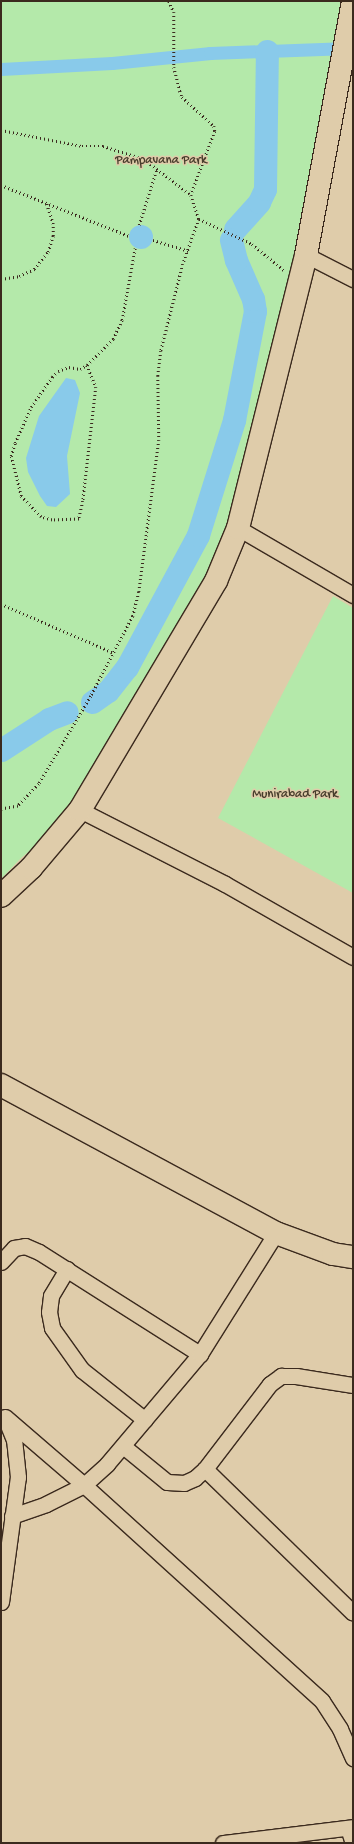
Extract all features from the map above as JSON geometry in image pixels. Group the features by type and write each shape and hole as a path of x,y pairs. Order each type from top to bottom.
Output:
{"main road":[{"path":"1,896 31,868 80,810 216,581 238,528 306,255 353,1"},
{"path":"1,1085 276,1233 333,1254 353,1257"}],"street":[{"path":"306,255 351,276"},
{"path":"238,528 353,595"},
{"path":"80,810 225,884 353,957"},
{"path":"12,1516 46,1504 84,1485 123,1446 200,1354 276,1233"},
{"path":"1,1262 14,1248 25,1246 67,1269 200,1354"},
{"path":"67,1269 51,1296 49,1312 52,1328 82,1370 145,1420"},
{"path":"123,1446 167,1482 184,1483 196,1478 205,1469 270,1384 281,1376 296,1376 353,1385"},
{"path":"3,1415 84,1485 322,1701 340,1729 353,1758"},
{"path":"1,1602 18,1464 14,1440 3,1415"},
{"path":"205,1469 353,1613"},
{"path":"223,1843 329,1837 350,1827 353,1843"}],"path":[{"path":"169,1 174,12 174,67 182,97 214,126 215,131 191,195"},
{"path":"1,130 82,146 103,146 144,159 191,195 199,219 188,251 161,351 158,376 159,440 139,592 133,616 114,653 39,784 18,806 1,809"},
{"path":"139,225 157,168"},
{"path":"1,185 129,236"},
{"path":"1,279 18,276 34,269 48,252 53,230 45,202"},
{"path":"199,219 252,244 299,283"},
{"path":"153,240 188,251"},
{"path":"87,365 96,387 83,501 79,519 52,520 41,517 21,496 11,456 24,421 52,377 58,371 69,367 80,369 87,365 113,339 122,320 135,248"},
{"path":"1,604 114,653"}],"green space":[{"name":"Pampavana Park","path":"1,1 353,1 238,528 80,810 21,858 1,879"},
{"name":"Munirabad Park","path":"333,596 353,608 353,893 218,818"}],"water":[{"path":"141,225 146,226 152,232 152,242 146,248 141,249 136,248 130,242 129,237 130,232 136,226"},
{"path":"66,378 75,380 80,393 67,456 70,494 56,507 47,506 40,496 28,472 26,458 39,416"}],"waterway":[{"path":"1,69 112,63 210,53 349,48"},
{"path":"235,229 259,202 265,189 267,51"},
{"path":"92,702 108,691 127,667 198,535 234,420 255,311 253,299 236,260 231,240"},
{"path":"1,750 49,719 67,712"}]}
